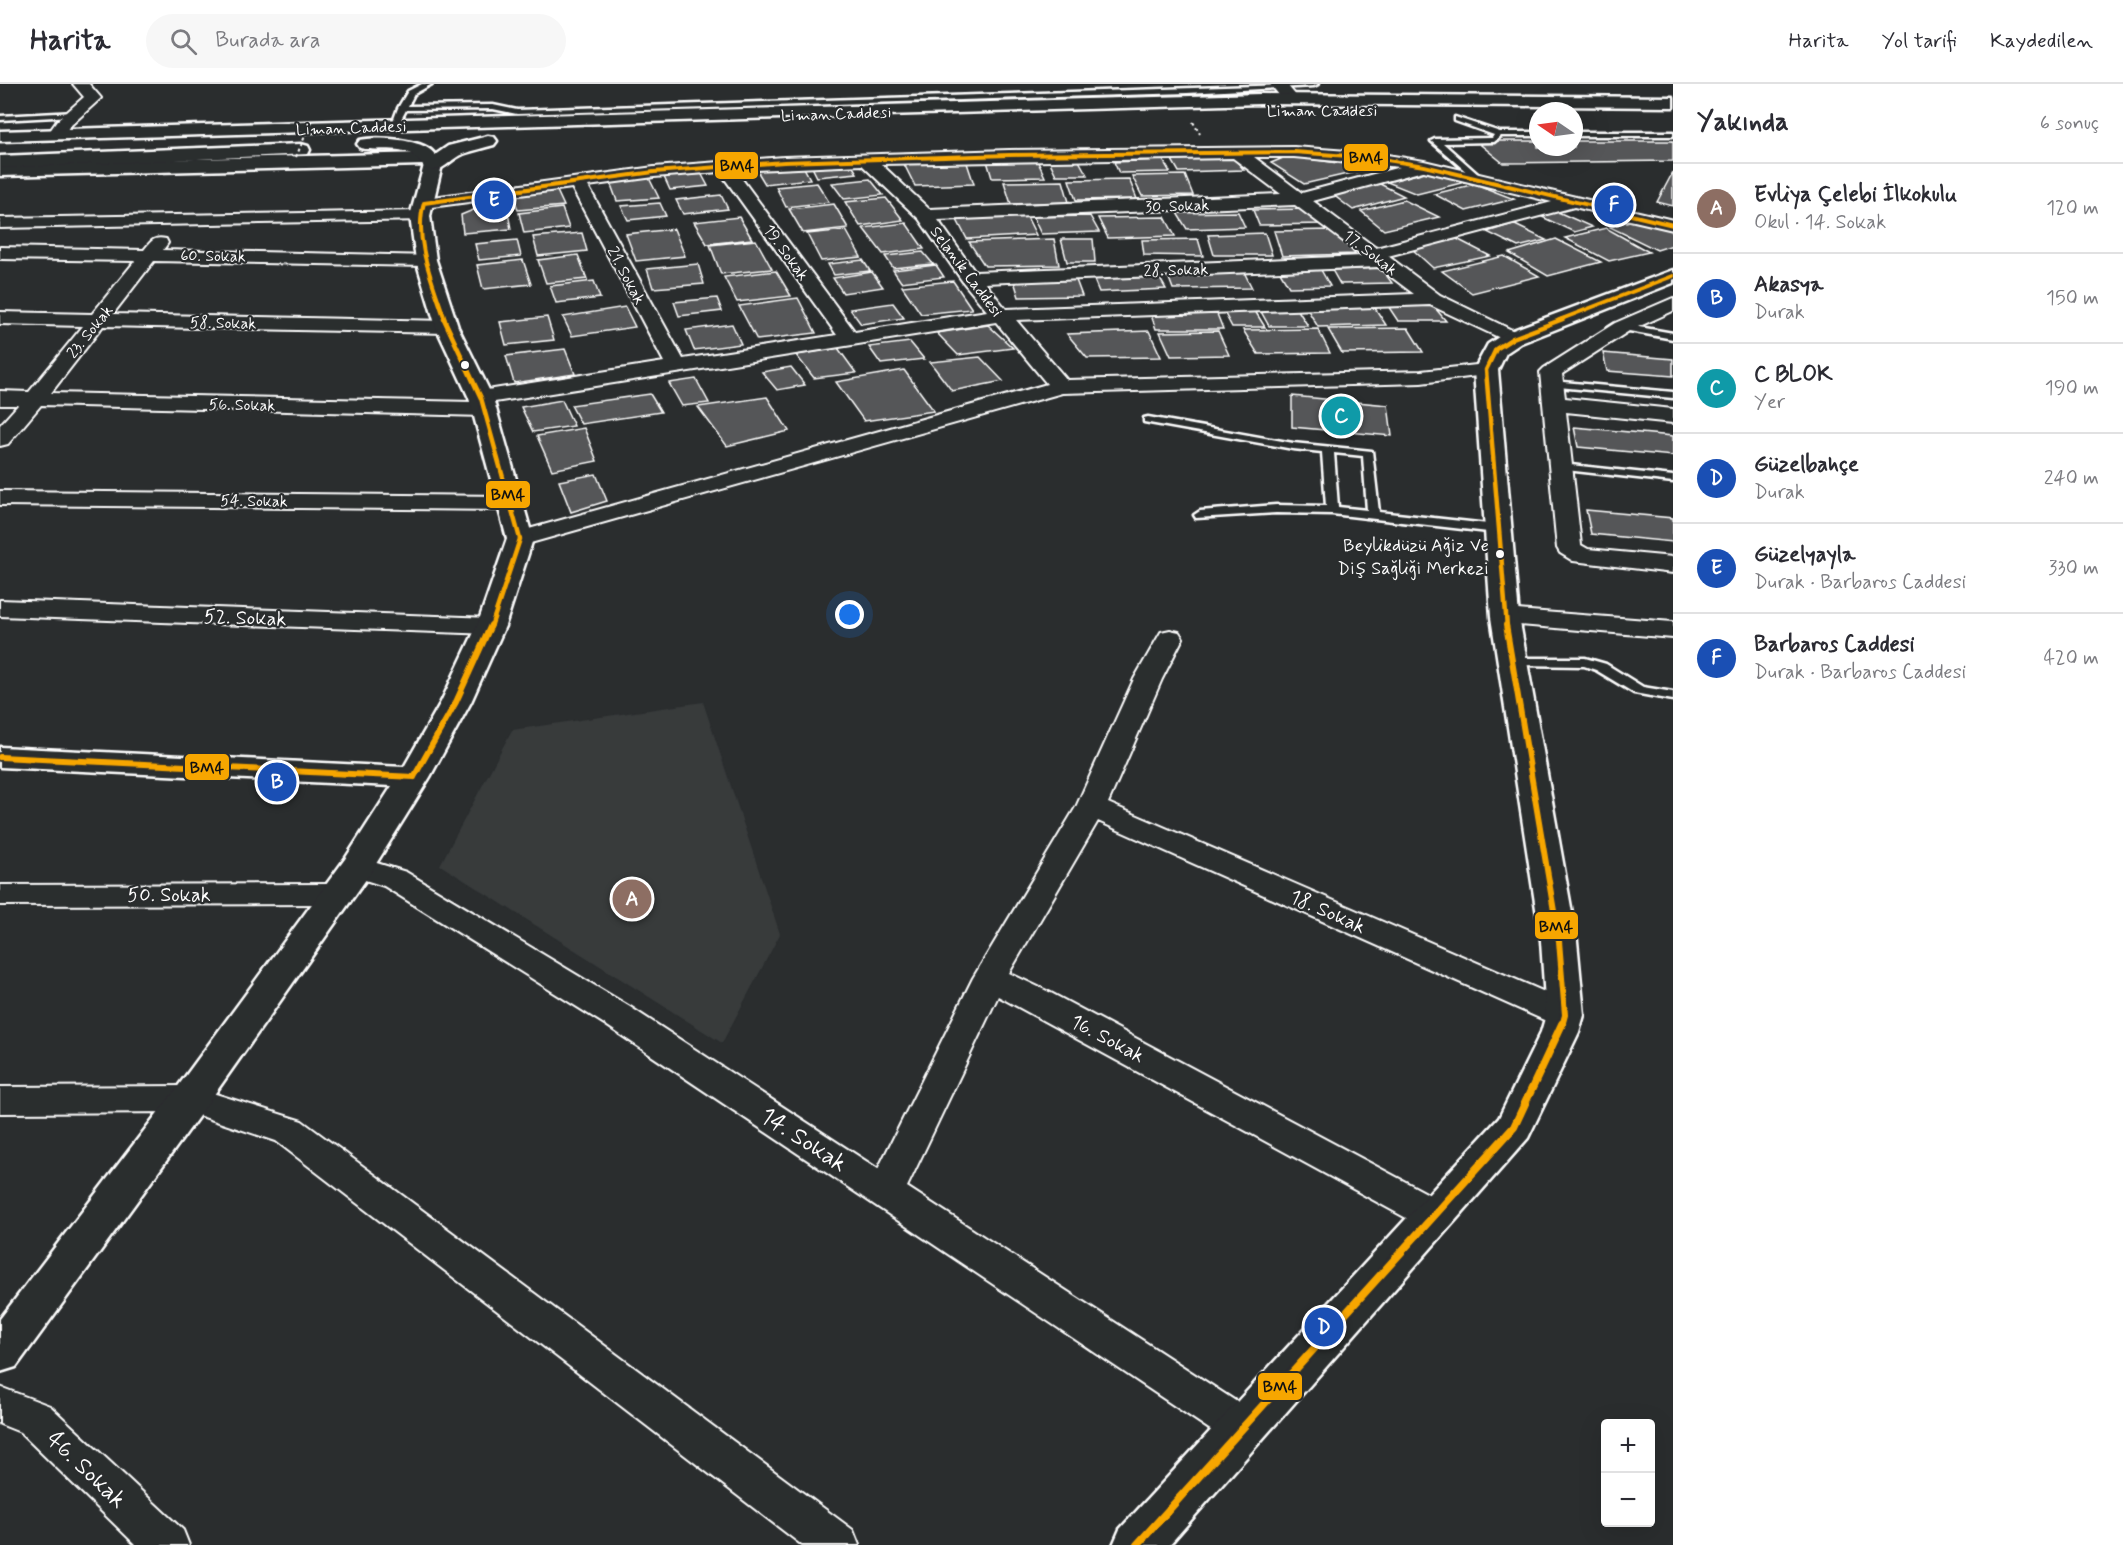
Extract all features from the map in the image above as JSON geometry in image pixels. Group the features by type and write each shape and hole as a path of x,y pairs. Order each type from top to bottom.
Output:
{"main road":[{"name":"Liman Caddesi","path":"0,136 56,135 398,116 487,132 1283,90 1358,99 1673,102"},
{"path":"1358,99 1430,96 1673,95"},
{"name":"Liman Caddesi","path":"0,145 1165,111 1530,108 1673,111"},
{"path":"1435,119 1529,119"},
{"path":"1583,119 1673,119"},
{"path":"0,170 429,162 487,132"},
{"path":"0,162 286,152 487,132 512,140"},
{"path":"0,154 382,143 426,154 429,162 422,209 426,260 447,327 482,404 508,503 520,538 491,626 456,702 414,777 347,880 190,1099 0,1353"},
{"path":"1137,1545 1514,1127 1560,1032 1565,1015 1559,941 1505,617 1486,370 1496,349 1513,338 1673,276"},
{"path":"0,758 414,777"}],"street":[{"path":"56,135 73,114 91,102 93,98 81,84"},
{"path":"0,223 173,220 422,209 577,182 724,166 1009,155 1294,152 1363,157 1424,166 1673,225"},
{"name":"17. Sokak","path":"1237,153 1433,299 1513,338"},
{"name":"Selanik Caddesi","path":"867,160 925,215 970,278 1061,387"},
{"name":"19. Sokak","path":"724,166 850,339"},
{"name":"30. Sokak","path":"925,215 1301,199 1424,166"},
{"name":"21. Sokak","path":"577,182 677,367"},
{"name":"28. Sokak","path":"970,278 1378,258 1578,201"},
{"name":"23. Sokak","path":"0,439 152,254 173,220"},
{"name":"60. Sokak","path":"0,253 426,260"},
{"name":"56. Sokak","path":"0,398 482,404 677,367 1000,315 1433,299"},
{"path":"1673,304 1622,327 1551,372 1569,548 1582,556 1673,565"},
{"name":"58. Sokak","path":"0,318 447,327"},
{"path":"520,538 1061,387 1421,377 1486,370"},
{"path":"1554,394 1673,416"},
{"name":"54. Sokak","path":"0,498 508,503"},
{"name":"52. Sokak","path":"0,608 491,626"},
{"path":"1505,617 1673,630"},
{"path":"885,1193 990,978 1091,807 1170,638"},
{"name":"18. Sokak","path":"1091,807 1565,1015"},
{"name":"14. Sokak","path":"347,880 395,879 598,1004 1242,1428"},
{"name":"50. Sokak","path":"0,895 347,880"},
{"name":"16. Sokak","path":"990,978 1037,1000 1434,1215"},
{"path":"0,1100 190,1099 289,1131 837,1545"},
{"name":"46. Sokak","path":"0,1405 35,1419 167,1545"}],"lane":[{"path":"398,116 411,93 428,84"},
{"path":"398,116 493,107 517,112 1283,90 1314,84"},
{"path":"0,118 73,114"},
{"path":"1458,119 1499,134 1529,134"},
{"path":"1477,178 1435,141 1494,140 1499,134"},
{"path":"1583,134 1673,134"},
{"path":"1622,327 1673,336"},
{"path":"1554,394 1673,396"},
{"path":"1148,420 1293,446 1368,453 1373,515"},
{"path":"1328,450 1332,510"},
{"path":"1561,467 1673,479"},
{"path":"1200,514 1276,509 1332,510 1497,529"},
{"path":"1513,662 1585,662 1601,667 1639,690 1673,696"}],"path":[{"path":"296,157 312,120"}],"shaded area":[{"path":"703,702 780,934 722,1043 440,865 512,730"}],"building":[{"path":"1476,141 1529,141 1529,156 1583,156 1583,141 1673,141 1673,161 1503,163"},
{"path":"1288,156 1373,168 1304,184 1271,163"},
{"path":"1233,157 1244,170 1179,172 1172,160"},
{"path":"1078,159 1087,175 1056,175 1049,160"},
{"path":"1037,160 1045,177 992,178 987,161"},
{"path":"1163,160 1170,172 1119,173 1114,162"},
{"path":"850,162 857,173 817,177 810,163"},
{"path":"967,163 974,184 915,186 904,164"},
{"path":"802,164 810,179 765,184 756,169"},
{"path":"1425,172 1469,181 1417,194 1387,182"},
{"path":"1673,172 1673,206 1657,202"},
{"path":"701,173 708,186 670,190 664,177"},
{"path":"1185,175 1193,195 1142,196 1132,176"},
{"path":"649,178 659,198 617,201 610,182"},
{"path":"870,179 883,195 844,199 832,183"},
{"path":"1129,179 1137,199 1076,200 1069,180"},
{"path":"1063,181 1069,202 1011,204 1004,182"},
{"path":"817,183 829,202 786,207 776,187"},
{"path":"1378,183 1404,196 1353,210 1332,194"},
{"path":"1475,184 1514,199 1466,211 1434,194"},
{"path":"557,191 564,206 518,210 513,194"},
{"path":"721,195 728,209 683,214 676,200"},
{"path":"886,198 903,220 860,226 845,202"},
{"path":"1404,200 1439,217 1384,230 1361,211"},
{"path":"506,202 511,229 463,233 461,215 483,206"},
{"path":"660,203 666,216 628,220 621,206"},
{"path":"834,204 848,228 803,233 789,209"},
{"path":"562,208 569,228 524,233 519,213"},
{"path":"1309,209 1323,224 1259,225 1253,210"},
{"path":"1238,212 1245,227 1187,229 1177,213"},
{"path":"1558,212 1592,227 1574,232 1540,216"},
{"path":"1026,215 1036,235 967,239 956,218"},
{"path":"1090,216 1099,232 1041,234 1033,217"},
{"path":"739,217 752,239 707,244 694,222"},
{"path":"1165,217 1175,236 1108,238 1098,218"},
{"path":"1639,218 1673,226 1673,245 1657,250 1610,227"},
{"path":"906,223 924,249 883,254 863,228"},
{"path":"1513,224 1546,240 1518,247 1487,232"},
{"path":"1606,228 1649,252 1609,261 1565,238"},
{"path":"674,229 685,256 636,261 626,234"},
{"path":"846,230 861,257 821,261 807,234"},
{"path":"1333,230 1355,254 1282,256 1274,231"},
{"path":"582,233 587,251 538,256 533,237"},
{"path":"1265,233 1272,255 1214,255 1208,235"},
{"path":"1054,239 1059,265 985,266 969,242"},
{"path":"1061,239 1093,239 1095,262 1067,262"},
{"path":"1198,239 1203,256 1144,255 1142,240"},
{"path":"1457,239 1490,256 1433,268 1412,249"},
{"path":"1556,239 1601,262 1548,276 1509,253"},
{"path":"517,240 521,256 479,260 475,244"},
{"path":"756,240 772,269 721,274 710,245"},
{"path":"923,252 933,264 893,268 885,256"},
{"path":"578,255 587,279 546,283 538,260"},
{"path":"1504,256 1539,276 1472,293 1442,271"},
{"path":"523,260 531,284 483,289 477,265"},
{"path":"863,260 870,271 834,275 828,264"},
{"path":"698,264 704,284 653,288 647,269"},
{"path":"936,265 944,277 901,282 893,270"},
{"path":"1381,268 1392,283 1340,284 1332,270"},
{"path":"1243,270 1252,288 1173,289 1167,273"},
{"path":"1321,270 1330,286 1289,287 1280,272"},
{"path":"776,271 791,296 737,302 724,277"},
{"path":"872,272 883,287 843,293 833,278"},
{"path":"1156,272 1166,289 1099,292 1092,275"},
{"path":"1076,280 1082,296 1019,297 1014,281"},
{"path":"594,281 600,298 556,303 550,286"},
{"path":"953,281 972,309 921,314 902,286"},
{"path":"717,298 722,311 679,316 674,302"},
{"path":"798,298 816,333 757,340 739,306"},
{"path":"1430,302 1446,321 1398,321 1386,303"},
{"path":"893,303 904,318 861,324 850,309"},
{"path":"1373,305 1386,325 1318,327 1306,307"},
{"path":"625,307 635,327 572,336 563,317"},
{"path":"1296,307 1308,326 1269,326 1259,308"},
{"path":"1255,311 1265,327 1232,327 1224,312"},
{"path":"1217,314 1223,329 1156,329 1151,315"},
{"path":"547,317 554,340 506,345 500,322"},
{"path":"732,324 741,344 694,350 686,330"},
{"path":"988,325 1013,348 958,355 937,333"},
{"path":"1408,328 1423,352 1342,353 1328,329"},
{"path":"1318,329 1330,353 1258,354 1243,330"},
{"path":"1149,331 1161,357 1087,358 1067,334"},
{"path":"1218,331 1229,355 1171,356 1160,332"},
{"path":"910,342 924,359 881,364 869,347"},
{"path":"838,348 856,373 814,378 796,355"},
{"path":"565,349 575,374 514,383 506,356"},
{"path":"1603,353 1673,359 1673,376 1607,371"},
{"path":"980,357 1003,381 952,391 930,362"},
{"path":"791,367 805,385 777,390 762,372"},
{"path":"904,370 934,411 864,421 836,382"},
{"path":"696,379 709,403 682,406 669,383"},
{"path":"650,394 661,412 581,424 571,405"},
{"path":"1292,396 1388,405 1392,436 1292,427"},
{"path":"767,397 789,431 727,446 698,407"},
{"path":"562,400 574,426 533,432 521,407"},
{"path":"1574,427 1673,436 1673,456 1578,447"},
{"path":"584,428 597,461 552,470 537,436"},
{"path":"596,474 607,501 571,512 559,481"},
{"path":"1586,510 1673,518 1673,542 1591,534"}],"transit line":[{"name":"BM4","path":"424,203 654,172 784,162 1009,155 1294,152 1375,158 1424,166 1673,225"},
{"name":"BM4","path":"414,777 456,702 491,626 520,539 481,398 447,327 426,260 420,216 424,203"},
{"name":"BM4","path":"1137,1545 1514,1127 1560,1032 1565,1015 1559,941 1505,617 1486,370 1496,349 1513,338 1673,276"},
{"name":"BM4","path":"0,757 414,777"}],"place":[{"name":"Güzelyayla","path":"494,200"},
{"name":"Barbaros Caddesi","path":"1614,205"},
{"name":"C BLOK","path":"1341,416"},
{"name":"Beylikdüzü Ağiz Ve Diş Sağliği Merkezi","path":"1500,554"},
{"name":"Akasya","path":"277,782"},
{"name":"Evliya Çelebi İlkokulu","path":"632,899"},
{"name":"Güzelbahçe","path":"1324,1327"}]}
